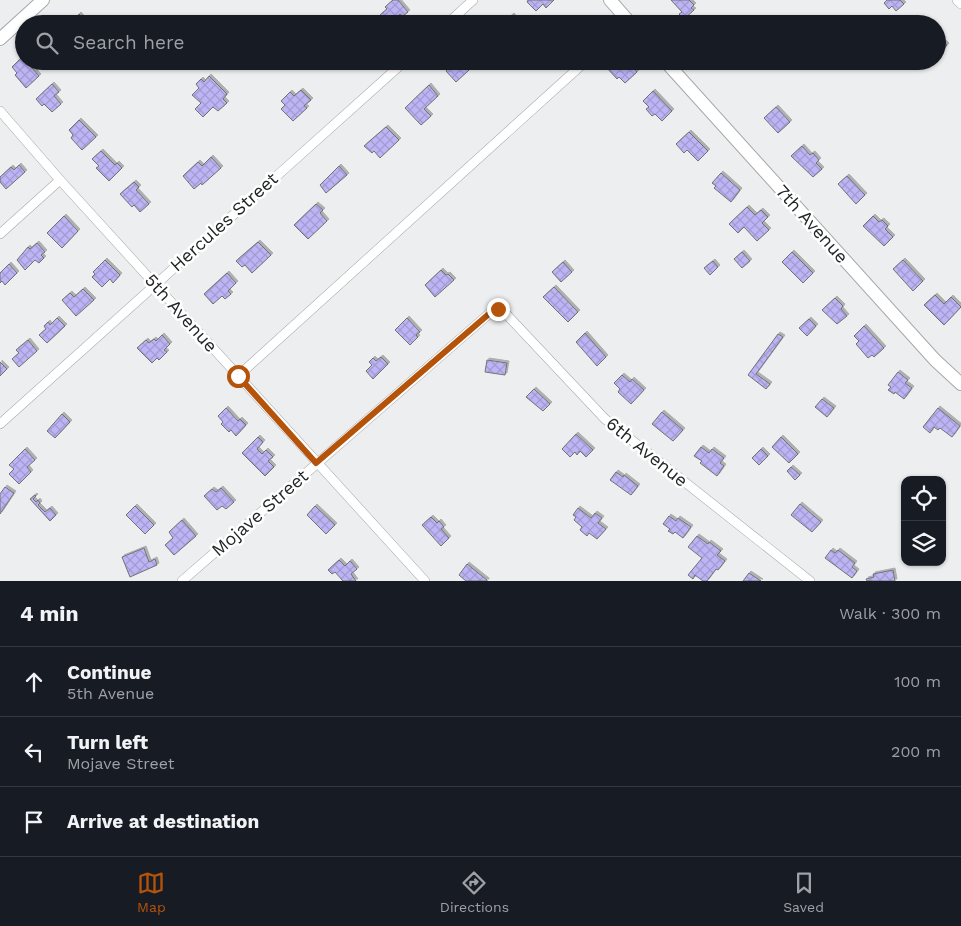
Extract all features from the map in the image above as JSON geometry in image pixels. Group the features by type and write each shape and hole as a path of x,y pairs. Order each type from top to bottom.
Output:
{"street":[{"path":"26,15 43,0"},
{"path":"457,15 473,0"},
{"path":"610,0 623,15"},
{"path":"957,0 961,4"},
{"path":"0,39 15,25"},
{"name":"Hercules Street","path":"0,424 395,70"},
{"path":"238,376 576,70"},
{"name":"7th Avenue","path":"673,70 935,360 961,384"},
{"name":"5th Avenue","path":"0,111 60,180 425,581"},
{"path":"0,234 60,180"},
{"name":"Mojave Street","path":"182,581 490,313 498,309"},
{"name":"6th Avenue","path":"498,309 507,315 605,419 810,581"}],"building":[{"path":"393,0 398,0 408,12 404,15 380,15 387,9 385,7"},
{"path":"528,0 554,0 546,8 543,4 536,11 527,2"},
{"path":"671,0 689,0 694,5 691,8 694,10 688,15 679,14 682,12"},
{"path":"887,0 900,0 904,4 896,11 892,6 889,9 884,3"},
{"path":"15,64 15,70 34,70 39,76 26,88 15,75 17,73 12,67"},
{"path":"447,70 469,70 456,82"},
{"path":"609,70 635,70 637,72 625,83 619,77 617,79"},
{"path":"209,76 227,94 223,99 227,103 218,111 213,107 203,117 195,109 201,103 192,95 199,88 196,84 201,79 204,82"},
{"path":"52,84 59,92 54,96 61,104 52,112 44,104 42,106 36,99"},
{"path":"429,85 438,96 424,109 431,116 421,125 405,108"},
{"path":"301,90 311,100 304,106 307,108 293,121 281,109 285,105 281,101 290,92 294,96"},
{"path":"653,91 672,111 662,121 655,114 652,116 646,109 649,107 643,101"},
{"path":"776,107 790,122 778,133 764,118"},
{"path":"79,120 96,137 82,150 71,138 73,135 69,130"},
{"path":"386,127 399,140 380,158 374,151 372,153 364,146"},
{"path":"689,132 708,151 698,161 687,150 684,153 676,144"},
{"path":"802,146 810,155 813,153 819,160 816,163 822,169 813,177 791,156"},
{"path":"101,151 115,165 117,163 122,168 109,181 96,168 99,166 92,159"},
{"path":"211,157 221,168 202,185 201,183 194,189 183,176 198,162 202,166"},
{"path":"19,165 25,172 6,189 0,182 0,177 11,167 14,170"},
{"path":"339,166 347,175 326,193 320,185"},
{"path":"721,173 740,190 731,202 714,188 716,186 712,183"},
{"path":"847,176 865,195 856,204 838,184"},
{"path":"134,182 139,187 136,190 149,204 140,212 134,205 132,207 120,194"},
{"path":"316,204 323,210 320,213 327,221 308,239 294,225"},
{"path":"747,207 755,215 761,210 768,217 762,223 769,230 757,241 744,227 738,233 729,224"},
{"path":"64,216 78,231 62,248 47,233"},
{"path":"873,216 879,222 882,220 888,226 885,229 893,237 884,246 863,226"},
{"path":"258,242 271,255 252,273 245,265 242,267 236,261"},
{"path":"37,243 45,252 41,255 44,258 39,263 35,260 25,270 17,260 28,247 30,249"},
{"path":"742,252 750,261 742,268 734,259"},
{"path":"792,252 813,273 803,283 782,262"},
{"path":"105,260 120,275 113,283 110,279 102,287 92,277 95,274 93,272"},
{"path":"903,260 923,281 913,291 893,269"},
{"path":"713,261 718,267 710,275 704,268"},
{"path":"563,262 572,272 561,282 552,272"},
{"path":"9,264 17,273 5,285 2,281 0,283 0,273"},
{"path":"441,270 454,280 435,297 425,285"},
{"path":"227,273 236,283 228,291 231,294 225,299 222,296 213,304 204,294"},
{"path":"554,287 578,312 568,322 543,297"},
{"path":"83,289 94,300 76,316 62,300 70,293 74,297"},
{"path":"935,295 944,304 951,297 961,307 944,325 924,305"},
{"path":"835,298 843,306 841,309 847,316 837,324 822,310"},
{"path":"57,318 65,326 47,343 39,335 46,329 44,326 48,322 50,325"},
{"path":"407,318 420,332 410,345 395,330"},
{"path":"809,319 816,326 807,336 799,328"},
{"path":"864,326 884,348 874,357 872,355 868,358 856,344 859,341 854,336"},
{"path":"585,333 606,357 597,366 576,342"},
{"path":"778,334 783,337 756,374 770,384 766,389 748,375"},
{"path":"162,335 170,344 164,350 167,352 159,360 157,358 152,363 137,348 146,340 149,343 154,339 156,341"},
{"path":"28,340 37,351 19,367 12,359 19,353 16,350"},
{"path":"381,357 388,364 373,379 366,371 372,365 369,362 373,358 376,361"},
{"path":"487,360 507,363 505,375 485,372"},
{"path":"0,362 7,369 0,376"},
{"path":"898,372 908,380 905,383 912,388 904,399 895,392 894,394 888,390 891,387 888,385"},
{"path":"622,375 630,382 632,379 644,390 631,404 618,392 620,389 614,383"},
{"path":"534,389 550,404 543,411 526,397"},
{"path":"822,399 834,408 827,417 815,407"},
{"path":"226,408 238,421 240,419 246,425 236,436 231,430 229,432 221,424 223,422 218,416"},
{"path":"938,408 960,426 952,437 940,428 938,430 934,427 930,433 923,427"},
{"path":"662,412 683,430 673,441 652,424"},
{"path":"62,414 70,422 55,438 47,431"},
{"path":"576,434 593,450 586,457 580,451 577,455 575,452 570,457 562,449"},
{"path":"258,437 263,442 257,449 262,454 266,450 273,457 268,461 274,467 265,476 242,453"},
{"path":"781,437 798,454 789,463 772,447"},
{"path":"701,447 709,453 712,449 724,458 720,463 724,466 717,476 694,456"},
{"path":"25,449 35,460 27,467 31,472 19,484 9,474 14,469 9,465"},
{"path":"761,449 768,456 759,465 752,458"},
{"path":"791,467 800,475 795,480 787,471"},
{"path":"616,472 623,477 624,475 638,486 631,495 610,480"},
{"path":"5,487 14,493 0,514 0,494"},
{"path":"221,488 234,502 226,509 222,506 217,510 204,496 212,489 216,492"},
{"path":"35,495 33,499 36,502 38,500 40,503 38,505 45,512 50,508 56,515 50,521 30,499"},
{"path":"800,504 821,522 812,532 791,515"},
{"path":"135,506 154,525 145,534 126,515"},
{"path":"315,506 335,525 326,534 307,515"},
{"path":"578,508 591,518 595,513 602,518 598,523 606,529 597,539 589,533 587,536 580,530 582,527 574,520 576,517 573,515"},
{"path":"669,516 676,521 678,518 691,527 683,538 675,532 673,534 668,531 670,529 663,524"},
{"path":"431,517 437,523 439,521 444,527 441,529 449,538 441,546 422,525"},
{"path":"182,520 196,536 174,555 165,545 173,538 169,532"},
{"path":"697,536 721,551 717,555 725,561 707,581 703,581 695,575 693,579 688,575 702,558 688,547"},
{"path":"144,548 149,562 155,559 157,565 130,577 122,557"},
{"path":"831,550 835,553 838,550 855,563 852,567 857,571 852,578 825,558"},
{"path":"339,560 345,566 350,561 357,569 351,574 356,581 343,581 335,572 332,574 328,570"},
{"path":"467,564 487,581 466,581 459,575"},
{"path":"893,570 895,581 867,581 866,579 874,577 873,574"},
{"path":"749,573 761,581 743,581"}],"route":[{"path":"238,376 316,463 490,313 498,309"}]}
